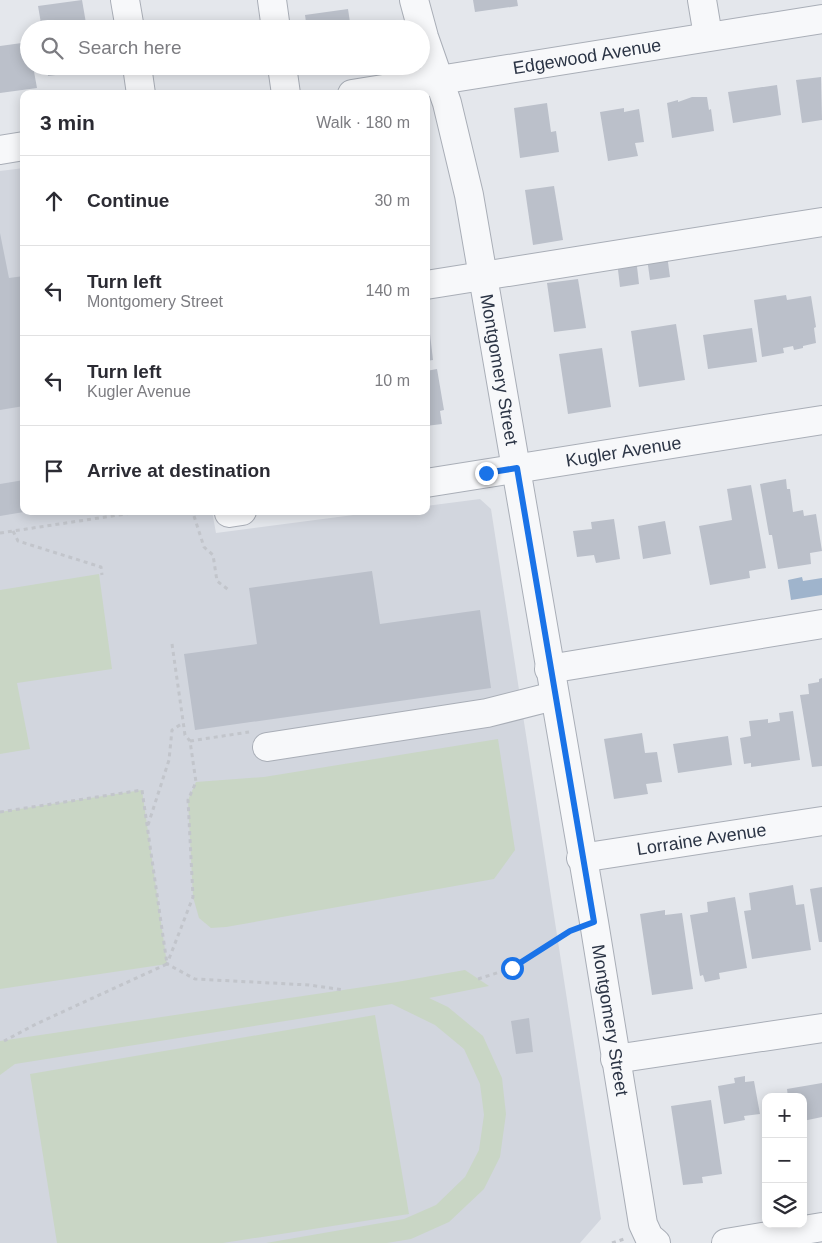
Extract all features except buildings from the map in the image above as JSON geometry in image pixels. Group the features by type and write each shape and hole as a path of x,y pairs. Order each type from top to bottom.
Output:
{"street":[{"path":"125,0 128,20"},
{"path":"272,0 275,20"},
{"name":"Montgomery Street","path":"414,0 419,20"},
{"path":"702,0 708,36"},
{"name":"Edgewood Avenue","path":"379,90 822,19"},
{"name":"Montgomery Street","path":"430,55 461,156 484,277 594,922 642,1224 656,1243"},
{"path":"138,75 141,90"},
{"path":"283,75 285,90"},
{"path":"0,150 20,147"},
{"path":"430,284 822,222"},
{"name":"Kugler Avenue","path":"430,482 822,420"},
{"path":"550,669 822,624"},
{"path":"267,747 487,713 554,696"},
{"name":"Lorraine Avenue","path":"582,858 822,821"},
{"path":"615,1059 822,1028"},
{"path":"726,1243 822,1227"}],"path":[{"path":"0,532 119,515"},
{"path":"194,516 204,547 213,556 218,581 230,591"},
{"path":"13,531 18,541 101,567 102,575"},
{"path":"4,1041 36,1024 167,964 193,897 188,800 196,782 190,741 185,735 172,644"},
{"path":"147,828 169,760 172,730 183,723"},
{"path":"0,812 142,790 167,964"},
{"path":"478,978 512,968 570,931 594,922"},
{"path":"167,964 195,980 309,985 344,990"},
{"path":"612,1243 627,1238"}],"shaded area":[{"path":"20,168 20,515 213,515 216,533 353,515 430,515 430,505 480,499 491,509 601,1219 580,1243 0,1243 0,171"}],"green space":[{"path":"99,574 112,669 17,683 30,749 0,754 0,590"},
{"path":"498,739 515,850 494,879 226,927 211,928 199,918 193,897 188,800 196,782 264,777"},
{"path":"142,790 167,964 0,989 0,812"},
{"path":"465,970 489,986 429,998 448,1007 483,1036 502,1078 506,1114 500,1157 484,1189 449,1222 411,1239 387,1243 266,1243 404,1219 436,1205 465,1177 479,1150 484,1115 480,1084 464,1049 435,1025 392,1004 15,1064 0,1075 0,1041 397,982"},
{"path":"375,1015 409,1214 223,1243 57,1243 30,1074"}],"water":[{"path":"802,577 803,581 822,578 822,595 791,600 788,580"}],"route":[{"path":"486,473 517,468 585,880 594,922 570,931 512,968"}]}
